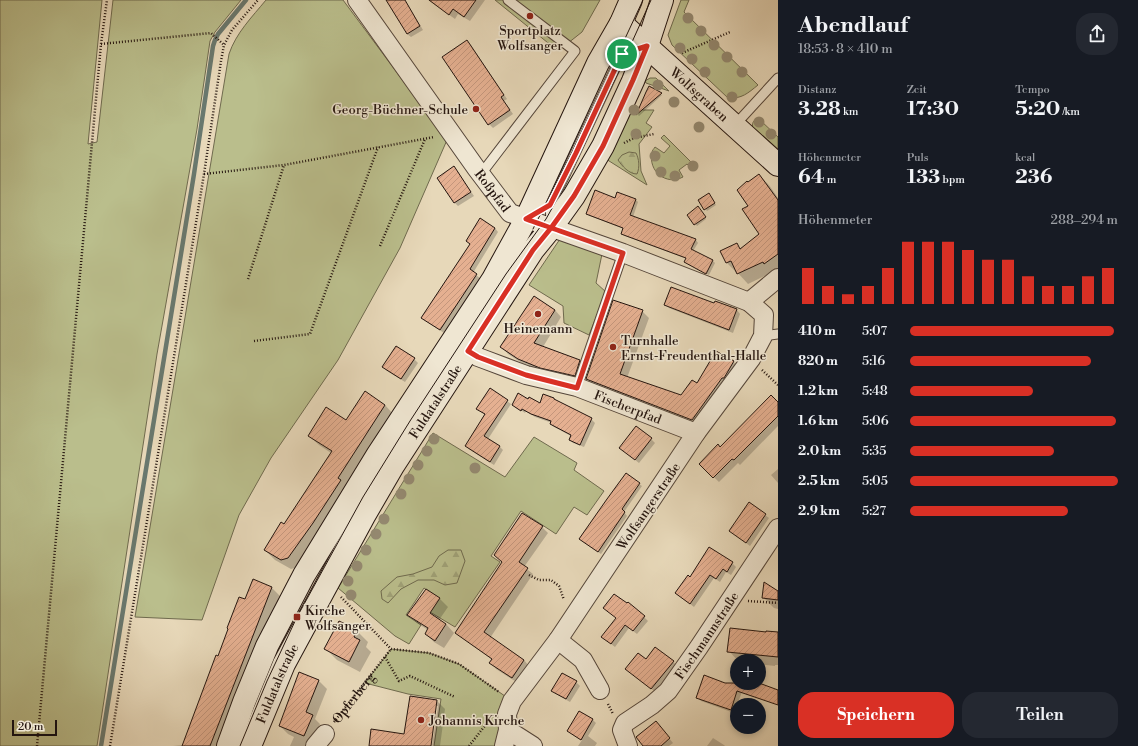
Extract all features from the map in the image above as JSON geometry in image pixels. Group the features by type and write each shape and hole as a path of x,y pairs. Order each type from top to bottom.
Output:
{"main road":[{"name":"Fuldatalstraße","path":"250,746 284,664 364,516 393,466 533,250 542,214 598,63 621,23 631,0"},
{"name":"Fuldatalstraße","path":"228,746 267,646 304,575 378,454 493,279 542,214 574,196 603,146 633,80 647,46 662,0"},
{"name":"Wolfsgraben","path":"621,23 778,165"}],"street":[{"name":"Roßpfad","path":"357,0 510,213 542,214 623,253 749,302"},
{"path":"749,302 778,278"},
{"name":"Wolfsangerstraße","path":"506,738 507,714 512,701 558,640 696,433 751,359 771,335 764,315 749,302"},
{"name":"Fischerpfad","path":"468,351 478,357 526,375 577,388 696,433"},
{"name":"Fischmannstraße","path":"625,738 624,723 652,705 668,691 778,528"},
{"path":"558,640 583,660 600,690"},
{"path":"506,738 533,746"}],"lane":[{"path":"481,174 575,51 508,0"},
{"path":"542,214 569,167 622,54 621,23"},
{"path":"622,54 647,46"},
{"path":"735,125 778,78"},
{"path":"577,388 623,253"}],"path":[{"path":"37,746 106,0"},
{"path":"110,746 224,45 232,30 258,0"},
{"path":"678,54 730,32"},
{"path":"101,44 211,33 224,45"},
{"path":"204,174 284,164 452,134"},
{"path":"620,144 634,138 654,134"},
{"path":"380,246 425,139"},
{"path":"254,341 310,334 378,147"},
{"path":"248,279 284,164"},
{"path":"751,359 778,385"},
{"path":"529,575 539,580 551,580 559,586 564,600"},
{"path":"732,597 741,600 778,602"},
{"path":"346,602 391,649 429,653 459,664 512,701"},
{"name":"Opferberg","path":"320,740 391,649"},
{"path":"384,657 399,681 410,676 455,697"},
{"path":"600,690 625,738"},
{"path":"469,746 490,718"}],"green space":[{"path":"0,0 102,0 88,144 97,142 113,0 241,0 215,32 210,41 197,129 157,354 97,746 0,746"},
{"path":"266,0 343,0 447,140 400,248 338,360 271,458 239,515 202,620 135,617 229,54 240,32"},
{"name":"Sportplatz Wolfsanger","path":"495,0 600,0 582,32 558,51"},
{"path":"681,0 689,0 684,12 758,85 748,93 737,98 728,98 672,45 668,35"},
{"path":"650,78 656,78 669,91 646,83 645,81"},
{"path":"633,104 643,110 654,110 646,123 652,127 639,144 641,171 647,185 606,159"},
{"path":"756,119 760,120 778,137 778,153 753,129 752,126"},
{"path":"664,135 697,168 693,170 687,164 679,170 683,177 670,180 660,175 656,171 651,160 653,150 655,147 664,153 670,146 661,138"},
{"path":"629,152 636,153 637,155 639,166 637,174 629,171 618,160 622,155"},
{"path":"560,239 602,254 596,283 606,292 589,335 564,323 563,306 529,285"},
{"path":"433,433 505,477 534,437 577,463 574,470 604,491 587,515 574,507 556,534 521,511 491,556 500,562 455,627 430,612 439,598 424,588 406,615 421,625 409,644 395,636 338,588"},
{"path":"448,550 461,550 465,561 457,583 445,585 434,580 418,580 401,589 388,603 382,599 381,591 397,577 413,574 432,567 439,556"},
{"path":"391,649 429,653 459,664 512,701 504,746 434,746 441,699 408,694 365,683"}],"building":[{"path":"386,0 405,0 420,26 407,34"},
{"path":"429,0 476,0 464,17 453,9 449,15"},
{"path":"467,40 504,95 501,97 510,110 488,125 442,57"},
{"path":"649,86 662,93 636,115 646,92"},
{"path":"454,166 471,192 454,203 437,178"},
{"path":"759,174 778,200 778,254 764,264 763,262 737,274 731,261 726,263 720,251 737,243 740,249 759,234 742,209 748,206 737,190 747,181 748,182"},
{"path":"595,190 615,198 617,192 636,199 630,215 696,239 691,249 713,260 706,274 684,262 686,258 621,234 623,228 586,214"},
{"path":"709,193 715,203 704,210 698,200"},
{"path":"698,206 706,217 694,225 687,215"},
{"path":"480,218 495,228 470,269 477,274 440,330 421,318 470,244 466,241"},
{"path":"671,287 714,303 715,301 737,309 729,330 664,305"},
{"path":"534,296 555,310 534,343 580,360 575,376 540,368 518,359 500,347"},
{"path":"613,300 643,310 620,374 681,395 692,380 697,383 716,351 734,361 724,378 722,378 692,420 586,379"},
{"path":"396,346 415,358 401,379 382,367"},
{"path":"490,388 508,400 484,436 500,446 490,462 465,446 485,414 476,409"},
{"path":"365,391 385,405 338,478 341,480 313,523 288,558 281,560 264,550 281,522 284,524 332,451 308,436 326,407 346,420"},
{"path":"518,393 528,399 529,397 540,403 543,394 554,398 592,418 580,445 569,440 571,435 550,424 551,421 522,409 521,411 512,405"},
{"path":"771,395 778,402 778,416 734,460 732,459 713,478 699,464 718,444 720,447"},
{"path":"636,426 652,438 635,460 619,448"},
{"path":"626,473 640,483 622,509 625,512 598,552 579,539"},
{"path":"749,502 766,514 746,543 729,531"},
{"path":"522,513 543,526 519,562 528,568 484,632 524,660 512,678 489,663 492,659 455,633 502,562 494,555"},
{"path":"709,547 733,562 727,572 723,569 716,579 710,575 690,604 675,593 688,575 690,577"},
{"path":"253,579 272,587 210,746 182,746 216,655 218,656 239,597 245,599"},
{"path":"764,582 778,591 778,600 762,598"},
{"path":"426,589 440,598 430,613 446,624 435,641 425,634 428,628 407,615"},
{"path":"614,594 627,603 628,602 645,616 633,631 625,625 611,644 601,637 616,618 603,608"},
{"path":"339,621 358,630 354,637 360,640 349,662 324,649"},
{"path":"730,628 778,632 778,657 766,656 766,654 727,652"},
{"path":"655,647 674,661 651,689 625,669 638,653 646,659"},
{"path":"299,672 319,680 306,712 313,715 304,736 279,726"},
{"path":"562,673 577,681 566,699 551,691"},
{"path":"704,675 725,683 730,683 730,690 766,690 766,686 778,690 778,705 766,701 766,698 758,698 737,691 735,698 730,698 730,710 696,698"},
{"name":"Johannis Kirche","path":"410,696 437,700 431,746 369,746 371,729 404,734"},
{"path":"579,711 593,719 581,740 567,731"},
{"path":"656,721 670,738 661,746 643,746 636,737"}],"waterway":[{"path":"101,746 194,174 213,46 218,34 246,0"}],"tram line":[{"path":"533,229 572,152 643,0"},
{"path":"240,746 267,681 297,617 363,497 410,421 506,274 546,219 560,194 651,0"}],"place":[{"name":"Sportplatz Wolfsanger","path":"530,16"},
{"name":"Georg-Büchner-Schule","path":"476,109"},
{"name":"Heinemann","path":"538,314"},
{"name":"Turnhalle Ernst‐Freudenthal‐Halle","path":"613,347"},
{"name":"Kirche Wolfsanger","path":"297,617"},
{"name":"Johannis Kirche","path":"421,720"}],"route":[{"path":"622,54 550,205 526,219 542,224 551,228 623,253 577,388 526,375 478,357 468,351 533,250 551,228 574,196 603,146 647,46 622,54"}]}
